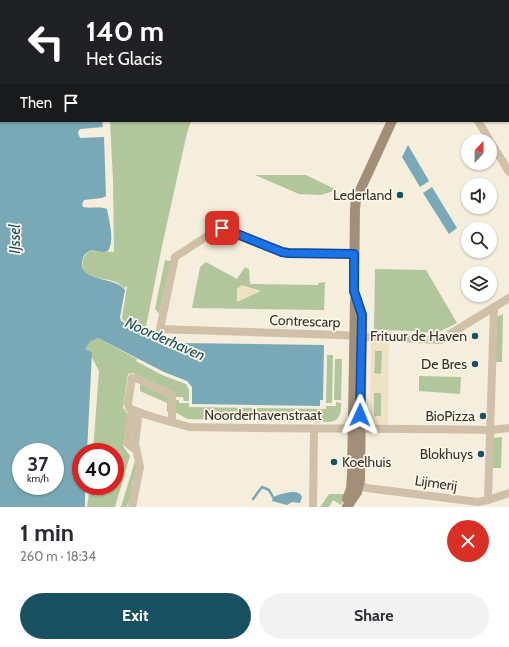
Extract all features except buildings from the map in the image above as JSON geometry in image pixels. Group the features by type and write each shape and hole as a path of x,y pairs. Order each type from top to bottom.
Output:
{"street":[{"path":"346,507 351,488 357,428 362,337 362,315 354,291 350,254 356,199 392,122"},
{"path":"479,122 509,172"},
{"name":"Contrescarp","path":"350,254 282,252 226,229 218,228 175,256 160,329 440,340 509,298"},
{"path":"488,500 494,307"},
{"path":"132,507 140,467 135,443 136,411 129,408 128,403 131,380 136,378 172,394 172,422"},
{"name":"Noorderhavenstraat","path":"136,411 189,427 491,430 509,428"},
{"path":"346,507 363,487 357,428"},
{"path":"313,507 314,429"},
{"path":"352,474 363,487"},
{"name":"Lijmerij","path":"363,487 478,502 509,493"}],"green space":[{"path":"110,122 191,122 162,246 145,332 122,318 127,286 124,288 116,282 92,277 84,271 84,257 89,251 114,252"},
{"path":"255,175 306,175 337,190 321,195 299,194"},
{"path":"165,260 171,261 159,314 155,309"},
{"path":"206,262 237,279 245,267 249,269 250,284 318,285 318,283 325,282 324,310 192,308 200,267"},
{"path":"375,269 426,270 457,323 437,333 374,330"},
{"path":"503,314 502,362 494,362 495,318"},
{"path":"98,338 137,359 136,361 162,375 186,384 189,390 189,401 184,401 183,397 176,397 133,373 128,374 123,408 128,414 123,443 94,443 99,371 91,356 92,352 85,349 90,342"},
{"path":"375,351 382,351 382,374 374,374"},
{"path":"327,355 333,355 332,403 326,403"},
{"path":"335,359 342,359 341,400 334,400"},
{"path":"419,376 461,377 460,394 419,391"},
{"path":"140,384 170,396 168,412 167,403 140,391"},
{"path":"374,393 381,393 381,416 374,416"},
{"path":"175,400 179,400 179,403 189,403 189,407 326,409 326,406 336,406 336,402 341,403 341,409 340,415 334,421 330,422 187,419 175,412"},
{"path":"502,437 501,468 492,468 492,438"},
{"path":"124,447 130,456 124,476"},
{"path":"135,461 138,466 135,481 133,480 132,485 134,486 130,504 128,503 127,507 121,507"},
{"path":"329,494 346,494 341,505 333,500 329,507 320,507"},
{"path":"89,495 119,495 115,507 87,507"}],"shaded area":[{"path":"242,285 261,291 237,302 237,289"},
{"path":"371,340 389,341 388,425 370,425","holes":["375,351 382,351 381,374 374,373","374,393 381,393 381,416 374,416"]}],"water":[{"name":"IJssel","path":"0,122 102,122 103,127 81,129 78,133 80,138 104,137 106,196 102,198 84,200 82,204 83,207 107,209 111,230 111,241 108,251 89,251 85,254 82,266 85,272 90,276 113,282 120,285 125,290 120,317 121,321 174,349 179,349 179,343 324,345 323,400 320,400 320,406 192,404 192,387 187,381 164,372 98,338 90,342 85,349 92,352 87,443 72,443 72,495 85,495 85,507 0,507"},
{"path":"408,145 429,181 420,187 402,157"},
{"path":"432,187 457,228 449,234 423,193"},
{"path":"291,492 301,495 302,497 300,503 292,502 287,505 272,501 273,497"}],"waterway":[{"path":"253,499 262,487 269,490 273,497"}],"place":[{"name":"Lederland","path":"400,195"},
{"name":"Frituur de Haven","path":"475,336"},
{"name":"De Bres","path":"475,364"},
{"name":"BioPizza","path":"483,416"},
{"name":"Blokhuys","path":"481,454"},
{"name":"Koelhuis","path":"334,462"}],"route":[{"path":"222,228 282,252 354,254 354,291 362,315 360,415"}],"water label":[{"name":"Noorderhaven","path":"165,339"}]}
